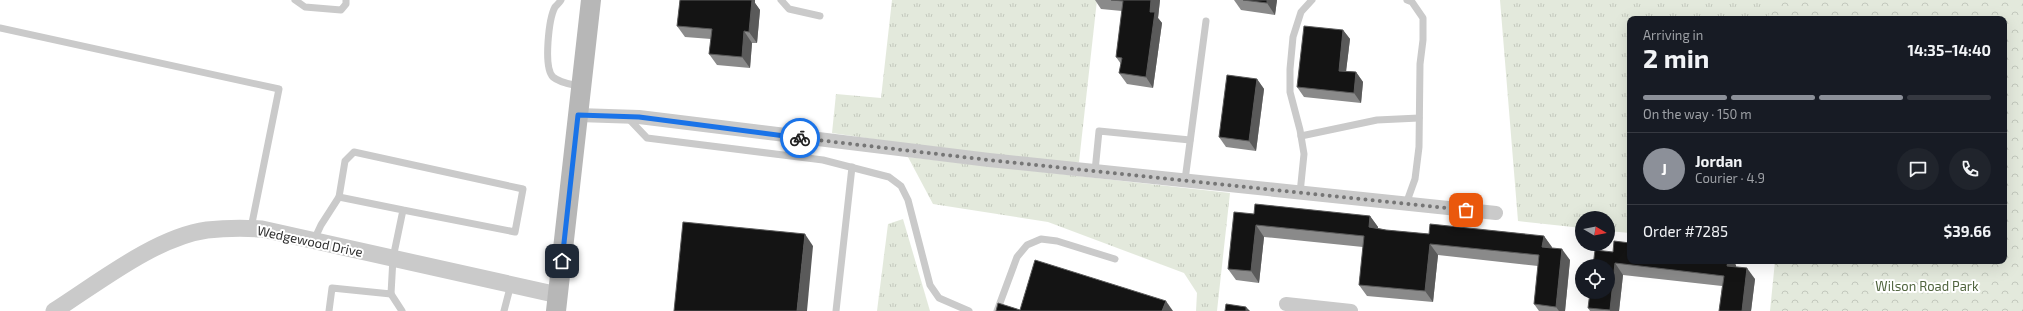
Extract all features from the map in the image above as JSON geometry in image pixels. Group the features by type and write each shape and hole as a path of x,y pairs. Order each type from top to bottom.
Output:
{"main road":[{"path":"557,303 591,0"}],"street":[{"path":"578,115 626,116 989,160 1496,214"},
{"name":"Wedgewood Drive","path":"54,311 153,249 180,238 206,230 251,229 262,229 511,284 557,303"},
{"path":"1286,304 1351,311"}],"lane":[{"path":"296,0 305,7 342,10 346,4 346,0"},
{"path":"562,0 555,7 551,20 547,56 548,70 553,77 564,83 582,86"},
{"path":"781,0 789,9 820,16"},
{"path":"1300,193 1304,154 1290,92 1290,69 1293,37 1299,18 1301,12 1312,0"},
{"path":"1406,204 1416,179 1419,147 1420,64 1423,40 1423,18 1412,2 1407,0"},
{"path":"1185,180 1206,21"},
{"path":"0,28 279,89 251,229"},
{"path":"626,116 647,138 823,160 889,177 901,186 908,200 930,285 939,298 969,311"},
{"path":"1301,136 1377,120 1419,118"},
{"path":"1096,171 1100,131 1190,140"},
{"path":"314,241 321,225 339,197 345,161 354,152 523,189 515,232 339,197"},
{"path":"836,311 852,167"},
{"path":"402,311 391,294 393,258 403,210"},
{"path":"997,311 1017,257 1027,245 1041,239 1057,241 1115,259"},
{"path":"504,311 511,284"},
{"path":"330,311 332,288 391,294"}],"green space":[{"path":"892,0 1097,0 1079,162 1056,163 967,153 832,133 836,94 881,98"},
{"path":"1500,0 2023,0 2023,311 2005,264 2007,264 2007,16 1627,16 1627,233 1615,232 1615,211 1575,211 1575,227 1518,221"},
{"name":"Wilson Road Park","path":"1771,0 2023,0 2023,311 1770,311 1775,264 2007,264 2007,16 1768,16"},
{"path":"908,157 1230,193 1217,311 1196,311 1197,293 1184,273 1048,222 933,204"},
{"path":"903,219 930,311 877,311 888,224"}],"building":[{"path":"680,0 752,0 749,32 744,31 742,57 709,54 712,29 677,26"},
{"path":"1111,0 1151,0 1150,12 1155,12 1146,77 1119,73 1122,58 1116,57 1123,1"},
{"path":"1243,0 1267,0 1267,3"},
{"path":"1304,26 1343,30 1339,71 1356,72 1354,93 1297,87"},
{"path":"1227,75 1257,79 1249,141 1219,137"},
{"path":"1255,204 1370,216 1369,227 1386,230 1429,234 1430,224 1544,236 1542,247 1562,249 1556,307 1534,304 1539,255 1430,244 1425,291 1359,285 1364,236 1256,225 1251,271 1228,269 1234,212 1254,214"},
{"path":"683,222 805,234 797,311 674,311"},
{"path":"1615,241 1627,243 1627,264 1727,264 1727,266 1747,268 1742,311 1719,311 1724,276 1615,263 1615,259 1594,259 1595,251 1615,251"},
{"path":"1035,260 1166,301 1162,311 996,311 998,303 1020,310"},
{"path":"1589,299 1611,299 1610,310 1588,308"},
{"path":"1226,304 1246,307 1246,311 1225,311"}],"way so far":[{"path":"800,138 989,160 1466,210"}],"route":[{"path":"562,261 578,115 639,117 800,138"}]}
